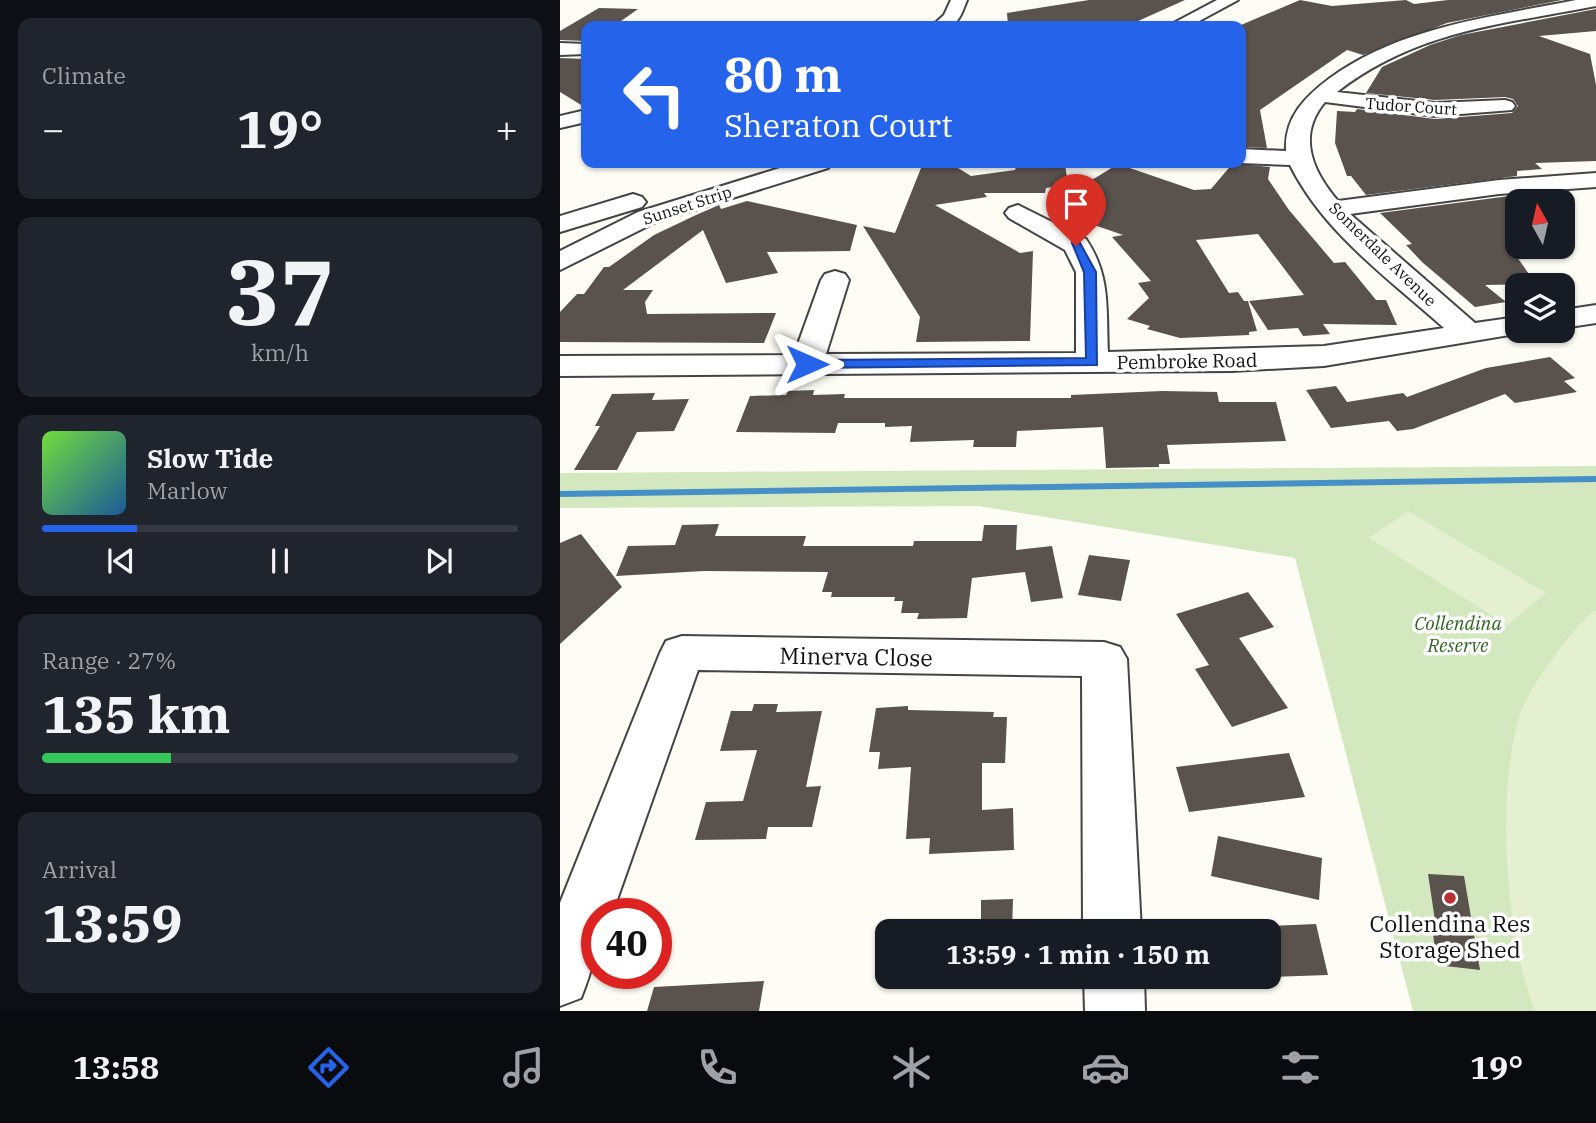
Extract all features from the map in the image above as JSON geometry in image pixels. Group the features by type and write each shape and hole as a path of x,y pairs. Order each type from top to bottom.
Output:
{"street":[{"path":"1187,21 1230,0"},
{"path":"947,21 959,1 981,1"},
{"name":"Somerdale Avenue","path":"1468,333 1356,233 1311,182 1300,158 1298,126 1307,106 1318,95 1388,50 1596,1"},
{"path":"1217,21 1248,5"},
{"path":"1571,7 1596,14"},
{"path":"1461,12 1494,23"},
{"path":"560,49 581,49"},
{"name":"Tudor Court","path":"1318,95 1419,108 1482,109 1505,106"},
{"path":"560,122 581,117"},
{"path":"1246,156 1300,158"},
{"name":"Sunset Strip","path":"560,251 572,240 610,216 662,194 753,168"},
{"name":"Sunset Strip","path":"560,262 647,217 804,168"},
{"path":"1334,209 1499,187 1596,180"},
{"path":"560,224 662,194"},
{"path":"1018,213 1076,246 1090,272 1093,362"},
{"path":"807,364 835,281"},
{"path":"1575,317 1596,314"},
{"name":"Pembroke Road","path":"560,366 1233,361 1325,356 1505,328"},
{"name":"Minerva Close","path":"560,977 682,653 1104,659 1112,919"},
{"path":"1114,989 1115,1011"}],"green space":[{"name":"Collendina Reserve","path":"1596,466 1596,1011 1413,1011 1295,558 978,506 560,508 560,473"},
{"path":"1408,511 1546,593 1507,625 1369,538"},
{"path":"1596,610 1596,1011 1535,1011 1516,943 1507,862 1508,781 1513,744 1521,712 1534,687 1565,642"}],"building":[{"path":"1089,0 1185,0 1138,21 1008,21 1007,13"},
{"path":"1300,0 1332,6 1406,0 1414,4 1448,0 1562,0 1447,23 1363,55 1347,50 1260,110 1267,148 1246,147 1246,23"},
{"path":"599,8 638,9 621,21 581,21 581,41 560,40 560,31"},
{"path":"1596,9 1596,31 1539,36 1590,54 1596,85 1596,161 1535,163 1542,169 1517,171 1517,176 1366,195 1351,176 1347,176 1335,143 1337,111 1355,112 1357,109 1435,119 1512,113 1518,106 1513,99 1505,97 1435,100 1366,93 1382,67 1430,45 1461,35"},
{"path":"560,58 581,59 581,105 560,92"},
{"path":"1246,164 1270,167 1268,179 1289,210 1334,263 1345,262 1376,300 1386,300 1397,325 1323,324 1330,334 1303,336 1298,328 1268,330 1249,301 1304,295 1258,234 1196,240 1229,293 1238,292 1244,301 1248,301 1257,331 1249,332 1249,335 1180,338 1147,329 1150,326 1127,319 1149,298 1138,283 1151,281 1112,237 1123,235 1077,219 1090,212 1049,198 1077,184 1082,186 1111,168 1130,168 1194,190 1211,189 1229,168 1246,168"},
{"path":"921,168 958,168 971,176 1016,168 1066,168 1068,185 1046,188 1045,193 984,193 987,197 935,205 1020,253 1033,251 1030,341 916,342 920,317 863,226 895,233"},
{"path":"1505,197 1505,259 1518,259 1528,273 1505,273 1505,285 1485,285 1505,302 1475,307 1422,262 1406,245 1412,244 1380,213"},
{"path":"747,201 857,225 850,251 767,252 778,273 726,283 703,230 623,290 653,290 645,302 647,314 776,313 764,343 560,342 560,312 577,294 584,294 604,267 609,267 654,235 696,215 719,205 721,209"},
{"path":"1550,357 1575,378 1564,381 1577,392 1515,403 1505,394 1413,429 1397,431 1389,421 1331,428 1306,390 1336,386 1347,402 1403,393 1407,397 1486,368"},
{"path":"814,390 813,395 845,394 844,398 1071,398 1071,395 1162,391 1217,392 1219,402 1276,402 1286,441 1167,445 1170,464 1159,464 1159,467 1106,468 1103,427 1017,431 1016,447 973,447 974,440 910,442 912,426 885,427 885,423 838,423 835,433 736,432 750,396 786,395 788,391"},
{"path":"655,393 652,400 689,399 674,431 637,432 617,470 574,470 600,426 595,426 612,394"},
{"path":"719,524 715,536 806,536 803,546 913,546 914,541 982,541 984,525 1017,525 1016,550 1052,546 1063,598 1031,602 1025,572 972,578 967,618 917,619 919,613 901,613 903,601 894,601 895,597 831,597 832,592 822,592 828,572 704,571 616,576 628,546 675,545 682,525"},
{"path":"581,534 622,587 560,644 560,543"},
{"path":"1089,555 1130,560 1121,601 1078,595"},
{"path":"1248,592 1274,627 1239,638 1288,708 1232,727 1195,669 1209,665 1176,614"},
{"path":"754,704 778,704 776,712 822,711 806,787 821,786 812,827 768,827 766,839 695,840 706,802 743,801 757,750 720,751 731,711 752,711"},
{"path":"908,706 908,710 994,712 993,717 1007,717 1005,763 982,763 982,810 1013,808 1014,850 929,854 930,838 906,839 911,767 878,769 880,752 869,752 876,708"},
{"path":"1289,753 1305,797 1189,812 1176,767"},
{"path":"1218,836 1322,858 1319,900 1211,876"},
{"path":"1428,874 1464,876 1480,970 1437,965 1432,926 1436,927"},
{"path":"1013,899 1012,919 981,919 981,900"},
{"path":"1316,924 1328,975 1281,977 1281,925"},
{"path":"764,981 759,1011 647,1011 653,989 672,989 672,986"}],"waterway":[{"path":"560,494 1596,479"}],"place":[{"name":"Collendina Res Storage Shed","path":"1450,898"}],"route":[{"path":"807,364 1093,362 1090,272 1076,246"}]}
